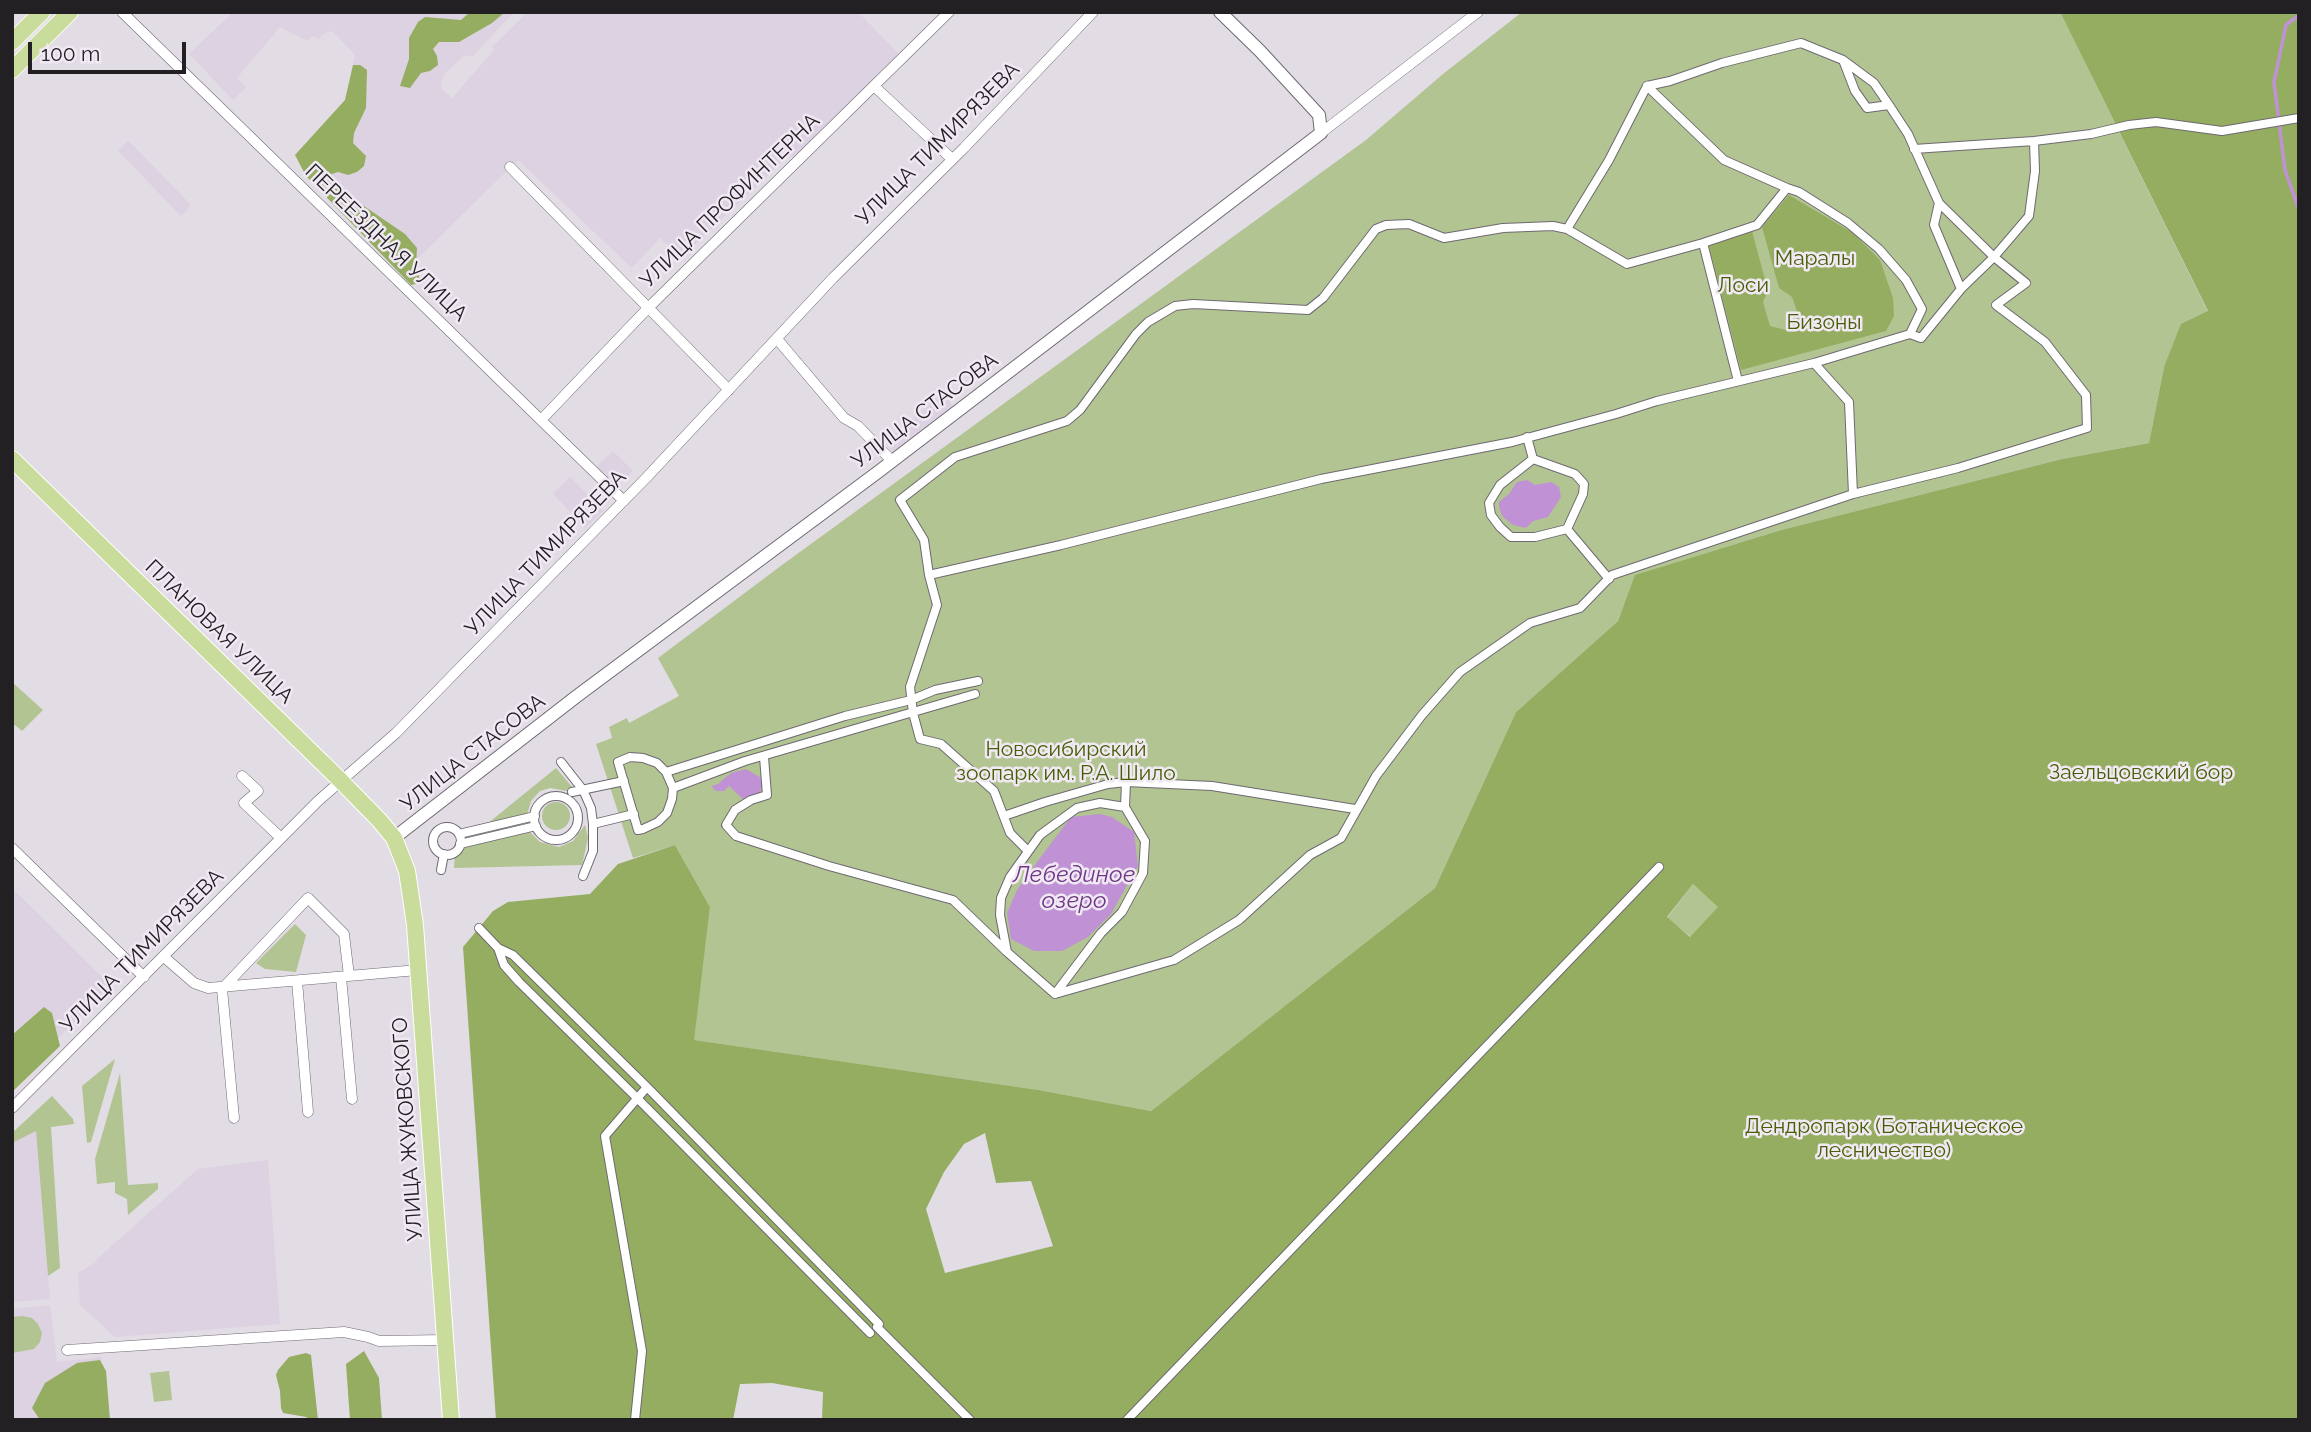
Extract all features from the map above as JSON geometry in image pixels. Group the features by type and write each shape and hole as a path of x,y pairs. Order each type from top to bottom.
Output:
{"main road":[{"path":"12,42 42,12"},
{"path":"12,70 70,12"},
{"name":"ПЛАНОВАЯ УЛИЦА","path":"12,459 340,780 394,838"},
{"name":"УЛИЦА ЖУКОВСКОГО","path":"394,838 407,871 418,970 451,1420"}],"street":[{"name":"ПЕРЕЕЗДНАЯ УЛИЦА","path":"122,12 624,501"},
{"name":"УЛИЦА ПРОФИНТЕРНА","path":"541,420 648,309 949,12"},
{"name":"УЛИЦА ТИМИРЯЗЕВА","path":"12,1108 340,780 396,733 624,501 832,278 952,159 1093,12"},
{"path":"1220,12 1319,115 1321,132"},
{"name":"УЛИЦА СТАСОВА","path":"394,838 1478,12"},
{"path":"1055,994 1174,960 1239,920 1310,855 1341,838 1376,776 1422,715 1460,672 1530,623 1580,608 1612,575 1853,494 1958,467 2087,428 2086,395 2045,342 1996,305 2026,283 1994,257 1939,203 1914,149 1874,83 1843,60 1801,43 1722,62 1670,81 1647,86"},
{"path":"1843,60 1855,92 1867,108 1889,105"},
{"path":"1647,86 1724,160 1798,192 1848,223 1879,249 1906,280 1922,309 1910,334"},
{"path":"1567,229 1609,160 1647,86"},
{"path":"875,87 952,159"},
{"path":"1914,149 2034,141 2155,122 2222,131 2296,118"},
{"path":"929,575 1321,479 1446,456 1527,437 1657,401 1814,363 1910,334 1922,338 1961,289 1994,257 2029,216 2035,170 2034,141"},
{"path":"510,167 729,390"},
{"path":"1028,851 1010,833 994,791 941,744 920,739 910,687 937,605 924,540 900,500 955,457 1067,421 1080,410 1136,334 1148,322 1175,306 1193,304 1308,310 1323,298 1376,229 1387,225 1409,223 1444,238 1541,225 1567,229 1627,264 1757,225 1787,188"},
{"path":"1939,203 1934,225 1961,289"},
{"path":"1703,243 1738,381"},
{"path":"777,339 844,418 858,426 892,461"},
{"path":"1814,363 1849,402 1853,494"},
{"path":"1527,437 1534,459"},
{"path":"1534,459 1574,474 1584,484 1577,512 1567,529 1535,537 1511,537 1491,514 1489,503 1500,485 1534,459"},
{"path":"1567,529 1609,579"},
{"path":"666,772 845,716 911,700 935,690 978,681"},
{"path":"673,788 764,757 975,694"},
{"path":"631,757 657,763 666,772 673,788 667,813 658,822 638,830 629,815 619,782 618,762 631,757"},
{"path":"764,757 767,795 734,810 726,825 736,836 829,866 953,900 1055,994"},
{"path":"561,762 583,790 591,808 593,851 583,876"},
{"path":"242,776 258,791 244,803 281,838"},
{"path":"572,792 619,782"},
{"path":"1004,816 1108,784 1126,782 1212,786 1355,809"},
{"path":"1055,994 1101,933 1122,912 1143,873 1145,841 1125,807 1126,782"},
{"path":"556,796 569,800 577,811 577,826 567,837 560,839 545,836 536,826 535,816 538,805 543,800 556,796"},
{"path":"1007,952 1000,915 1001,898 1010,877 1040,835 1077,808 1100,803 1125,807"},
{"path":"577,811 591,808"},
{"path":"593,824 629,815"},
{"path":"535,816 459,834 448,827 431,831 434,846 444,854 453,853 460,844 536,826"},
{"path":"459,834 460,844"},
{"path":"12,848 144,977"},
{"path":"441,870 444,854"},
{"path":"1126,1420 1659,867"},
{"path":"234,1118 222,989 308,898 344,934 352,1099"},
{"path":"479,928 498,948 513,955 647,1087 875,1328"},
{"path":"498,948 504,965 519,982 970,1420"},
{"path":"164,957 194,983 208,989 418,970"},
{"path":"297,981 308,1112"},
{"path":"635,1420 642,1351 605,1136 647,1087"},
{"path":"67,1350 344,1332 368,1336 379,1341 444,1340"}],"shaded area":[{"path":"233,12 514,12 472,57 465,55 446,72 441,88 452,98 494,50 492,47 528,12 858,12 899,54 800,155 787,157 682,257 660,238 632,268 518,160 409,267 295,155 345,100 355,55 333,32 328,31 318,39 312,36 308,41 280,27 237,78 246,88 233,100 189,54"},
{"path":"128,140 191,205 181,216 118,151"},
{"path":"943,393 953,406 894,454 885,442"},
{"path":"613,451 633,471 616,487 596,467"},
{"path":"570,477 604,511 585,528 553,494"},
{"path":"12,888 110,985 12,1086"},
{"path":"36,1130 50,1299 12,1302 12,1143"},
{"path":"268,1160 280,1324 115,1337 80,1305 78,1273 95,1263 198,1169"},
{"path":"50,1305 57,1362 101,1357 106,1420 12,1420 12,1309"}],"green space":[{"path":"470,12 505,12 492,23 459,42 439,42 433,49 438,65 421,73 410,88 400,86 409,59 409,38 418,22 425,17 461,20"},
{"name":"Новосибирский зоопарк им. Р.А. Шило","path":"1522,12 2060,12 2208,312 2164,367 2149,443 2062,459 1781,530 1636,575 1618,621 1516,712 1435,888 1151,1111 1039,1090 693,1040 710,907 675,845 633,858 596,744 612,738 609,727 627,718 629,723 679,696 658,658 1366,140 1443,74"},
{"name":"Дендропарк (Ботаническое лесничество)","path":"2060,12 2299,12 2299,1420 822,1420 823,1392 772,1383 740,1384 733,1420 496,1420 463,947 493,911 508,902 590,894 618,864 675,845 710,907 694,1040 1039,1090 1151,1111 1435,888 1516,712 1618,621 1635,575 1781,530 2062,459 2149,443 2164,367 2181,324 2208,311","holes":["1693,884 1718,907 1690,937 1667,917","985,1133 996,1183 1031,1181 1053,1246 945,1273 926,1209 944,1172 964,1144"]},
{"path":"353,65 360,65 367,70 366,108 354,133 353,143 366,156 364,166 348,175 338,172 329,175 358,202 405,234 417,248 416,265 421,283 411,285 306,176 295,155 345,100"},
{"path":"1789,195 1853,233 1880,260 1893,298 1894,316 1886,331 1741,370 1709,246 1752,231 1768,291 1763,302 1770,326 1786,330 1798,320 1796,308 1792,297 1779,288 1762,227"},
{"path":"12,682 43,710 22,731 15,725 12,726"},
{"path":"556,768 573,788 572,792 550,788 540,791 531,801 527,815 487,824"},
{"path":"556,802 566,806 570,816 566,826 556,830 546,826 542,816 546,806"},
{"path":"585,825 588,838 582,865 454,868 455,855 466,847 529,831 540,842 559,847 573,841"},
{"path":"1693,884 1719,907 1691,937 1667,918"},
{"path":"295,924 306,935 296,972 265,969 256,963"},
{"path":"44,1007 52,1013 60,1046 12,1092 12,1035"},
{"path":"115,1059 91,1142 87,1143 82,1086"},
{"path":"120,1073 128,1185 158,1183 158,1189 128,1215 127,1199 115,1193 115,1182 97,1184 95,1159"},
{"path":"52,1096 73,1119 74,1124 51,1127 60,1268 48,1276 36,1131 12,1143 12,1133"},
{"path":"12,1317 32,1318 38,1324 42,1333 40,1342 34,1349 12,1353"},
{"path":"364,1351 379,1378 382,1420 350,1420 346,1364"},
{"path":"306,1353 311,1355 318,1420 283,1413 281,1408 276,1375 278,1370 289,1357"},
{"path":"100,1360 106,1371 110,1420 40,1420 32,1408 45,1383 77,1363"},
{"path":"169,1371 172,1400 154,1402 150,1373"}],"water":[{"path":"1527,480 1535,485 1551,482 1559,487 1561,497 1548,517 1533,521 1526,528 1513,525 1502,516 1499,502 1517,482"},
{"path":"746,769 763,779 760,794 744,800 729,786 724,791 716,791 711,786 718,784 731,773"},
{"name":"Лебединое озеро","path":"1100,814 1112,817 1134,832 1138,866 1111,914 1088,937 1062,951 1034,951 1011,939 1007,913 1017,890 1071,817"}],"waterway":[{"path":"2299,15 2286,25 2274,82 2285,170 2299,210"}],"park label":[{"name":"Маралы","path":"1815,259"},
{"name":"Лоси","path":"1743,286"},
{"name":"Бизоны","path":"1824,323"},
{"name":"Заельцовский бор","path":"2141,773"}]}
